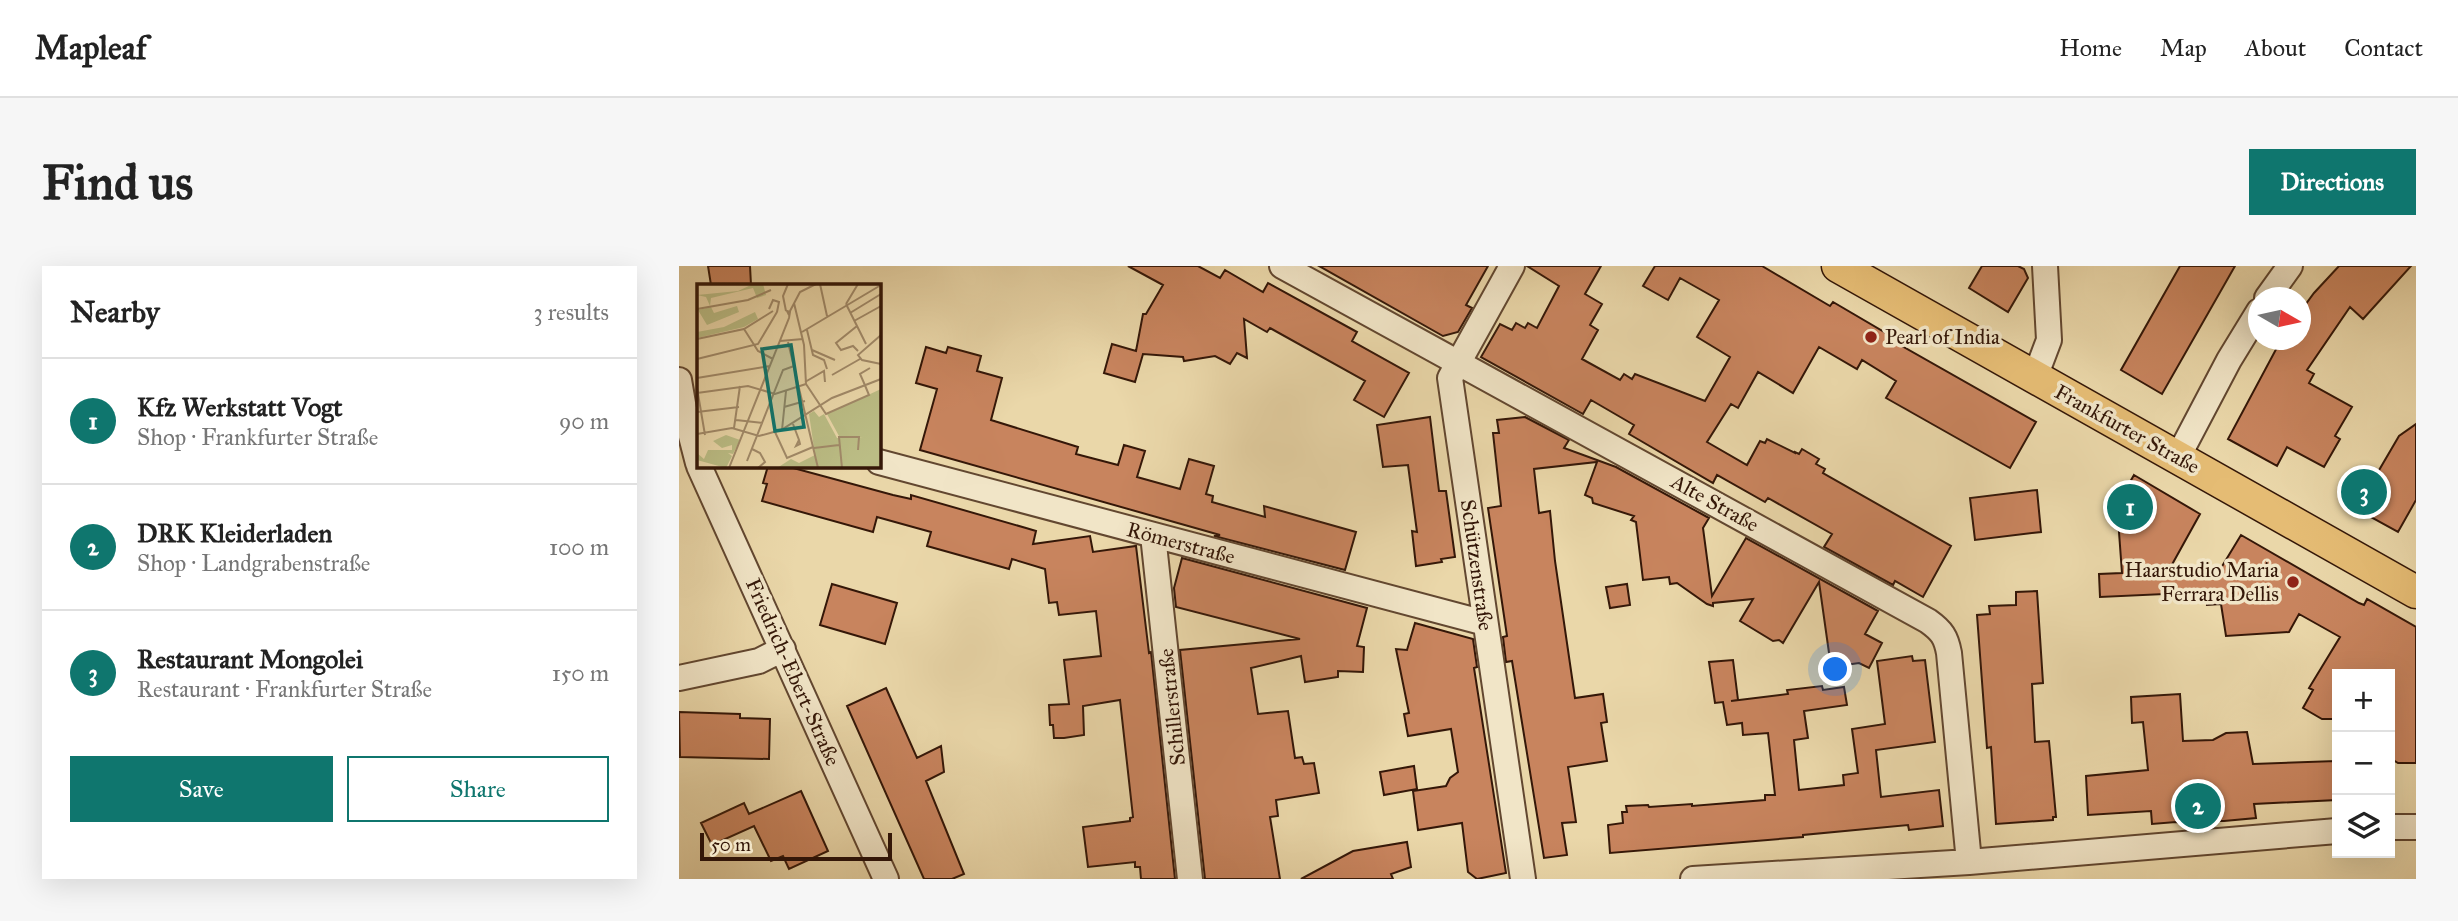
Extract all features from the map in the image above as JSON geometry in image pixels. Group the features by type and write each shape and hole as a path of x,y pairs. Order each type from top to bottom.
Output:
{"main road":[{"name":"Frankfurter Straße","path":"1837,266 2416,592"}],"street":[{"name":"Alte Straße","path":"1282,266 1942,631 1949,653 1969,862"},
{"name":"Schützenstraße","path":"1512,266 1450,378 1523,879"},
{"path":"2035,377 2049,340 2045,266"},
{"path":"2275,287 2290,266"},
{"path":"2178,457 2248,329"},
{"name":"Friedrich-Ebert-Straße","path":"679,380 691,411 697,451"},
{"name":"Römerstraße","path":"880,462 1485,623"},
{"name":"Friedrich-Ebert-Straße","path":"700,467 885,879"},
{"name":"Schillerstraße","path":"1153,535 1190,879"},
{"path":"679,678 759,661 783,649"},
{"path":"2395,827 2416,827"},
{"path":"1693,879 1969,862 2332,831"}],"building":[{"path":"708,266 750,266 751,284 711,284"},
{"path":"1128,266 1198,266 1220,278 1225,270 1263,292 1268,283 1357,332 1352,341 1409,373 1384,417 1354,400 1365,381 1270,328 1267,332 1244,319 1247,358 1237,353 1230,364 1215,356 1184,361 1183,357 1143,354 1135,382 1104,373 1112,344 1136,351 1143,314 1146,314 1163,285"},
{"path":"1319,266 1488,266 1466,305 1472,308 1458,332 1443,336"},
{"path":"1527,266 1601,266 1585,294 1602,304 1590,325 1598,330 1582,359 1620,380 1624,374 1632,379 1635,374 1705,401 1730,357 1697,337 1719,300 1680,278 1668,300 1643,286 1655,266 1762,266 1830,306 1833,302 1896,339 1895,342 2036,422 2010,468 1886,398 1896,381 1862,360 1857,369 1819,347 1793,393 1758,372 1738,408 1731,404 1707,442 1747,465 1760,441 1765,443 1767,439 1799,454 1802,449 1819,459 1816,464 1825,469 1823,473 1951,546 1923,597 1895,581 1893,585 1824,547 1832,534 1768,498 1765,502 1717,475 1713,483 1629,434 1634,425 1591,400 1583,414 1481,357 1500,324 1512,330 1516,323 1525,328 1528,323 1537,328 1559,286"},
{"path":"1982,266 2018,266 2024,269 2028,278 2008,312 1969,288"},
{"path":"2180,266 2235,266 2162,394 2121,370"},
{"path":"2339,266 2411,266 2363,319 2350,307 2307,370 2314,374 2309,383 2352,407 2335,436 2340,439 2324,467 2287,447 2277,466 2228,439 2276,350 2311,350 2311,297"},
{"path":"926,347 946,353 948,347 981,356 977,371 1002,378 991,420 1078,447 1076,454 1118,465 1124,445 1145,451 1137,477 1180,489 1189,459 1214,466 1206,494 1213,496 1212,502 1265,517 1264,506 1356,532 1345,570 1214,536 1220,535 920,450 937,389 916,383"},
{"path":"1430,417 1439,491 1446,491 1455,557 1416,566 1412,531 1417,532 1408,465 1383,467 1377,425"},
{"path":"1525,417 1569,440 1564,448 1616,467 1709,518 1703,528 1712,596 1746,538 1878,611 1865,634 1882,643 1869,668 1859,663 1831,667 1819,582 1783,643 1779,640 1773,641 1740,621 1753,599 1713,603 1713,606 1677,583 1670,584 1669,577 1643,580 1636,522 1631,520 1634,516 1593,503 1592,498 1585,495 1597,462 1534,469 1539,513 1550,511 1575,698 1603,694 1607,722 1601,723 1607,761 1568,767 1576,822 1562,823 1567,855 1544,858 1512,661 1506,662 1503,637 1507,636 1488,508 1501,506 1493,433 1499,433 1497,420"},
{"path":"2416,424 2416,500 2398,532 2349,505 2367,472 2375,477 2399,436"},
{"path":"768,467 790,467 893,495 911,499 911,495 1036,531 1033,544 1090,536 1093,552 1136,546 1149,653 1151,652 1175,879 1141,879 1140,867 1135,867 1135,862 1088,867 1083,827 1130,821 1133,817 1120,700 1083,706 1084,735 1064,738 1054,738 1049,705 1069,704 1064,660 1101,656 1096,611 1059,615 1057,602 1049,603 1045,569 1012,559 1009,569 927,546 931,532 877,517 873,532 762,501 767,484 763,483"},
{"path":"2134,475 2200,514 2169,570 2221,568 2241,535 2359,603 2364,605 2367,599 2416,627 2416,763 2395,761 2395,669 2332,669 2332,719 2322,719 2303,708 2313,690 2309,688 2340,637 2299,614 2289,632 2226,636 2221,604 2207,605 2208,592 2100,597 2099,574 2122,573 2117,505"},
{"path":"2037,490 2041,532 1975,540 1970,498"},
{"path":"1182,558 1367,608 1357,646 1364,647 1363,672 1338,671 1338,677 1305,682 1301,656 1251,668 1258,714 1288,711 1295,758 1302,757 1304,764 1314,763 1319,793 1276,800 1278,816 1270,817 1280,879 1205,879 1180,650 1300,639 1176,607 1174,588"},
{"path":"832,584 897,603 885,644 820,625"},
{"path":"1627,584 1630,605 1610,608 1606,587"},
{"path":"2037,591 2043,683 2032,684 2035,742 2049,741 2056,817 2053,817 2053,820 1996,824 1977,615 1990,614 1989,606 2016,605 2016,592"},
{"path":"1415,623 1473,639 1477,667 1474,668 1506,873 1477,879 1468,872 1462,823 1418,830 1413,791 1446,786 1450,778 1458,772 1451,729 1408,736 1404,714 1409,713 1396,649 1407,650"},
{"path":"1912,656 1913,661 1925,660 1935,742 1876,750 1881,797 1939,790 1943,826 1909,830 1908,825 1803,837 1610,853 1608,825 1623,823 1622,812 1627,812 1626,806 1692,806 1765,800 1765,795 1775,795 1768,733 1743,735 1742,723 1727,725 1723,702 1715,703 1709,662 1733,660 1738,700 1731,701 1788,694 1787,690 1822,686 1823,690 1844,687 1847,705 1804,711 1808,738 1794,740 1799,790 1844,785 1843,775 1858,773 1852,729 1885,724 1877,661"},
{"path":"886,688 917,758 941,746 944,772 926,781 964,874 952,879 924,879 847,706"},
{"path":"2180,694 2183,741 2213,740 2226,733 2247,732 2253,764 2332,761 2332,800 2254,804 2256,818 2188,824 2152,824 2151,811 2088,815 2086,776 2148,770 2143,722 2132,723 2131,697"},
{"path":"679,712 740,714 740,718 770,719 769,759 680,757"},
{"path":"1414,766 1417,789 1384,795 1380,772"},
{"path":"801,791 828,851 789,869 783,856 771,861 754,826 712,845 701,823 744,803 749,814"},
{"path":"1407,842 1411,867 1391,874 1393,879 1301,879 1353,851"}],"place":[{"name":"Pearl of India","path":"1871,337"},
{"name":"Restaurant Mongolei","path":"2364,492"},
{"name":"Kfz Werkstatt Vogt","path":"2130,507"},
{"name":"Haarstudio Maria Ferrara Dellis","path":"2293,582"},
{"name":"DRK Kleiderladen","path":"2198,806"}]}
